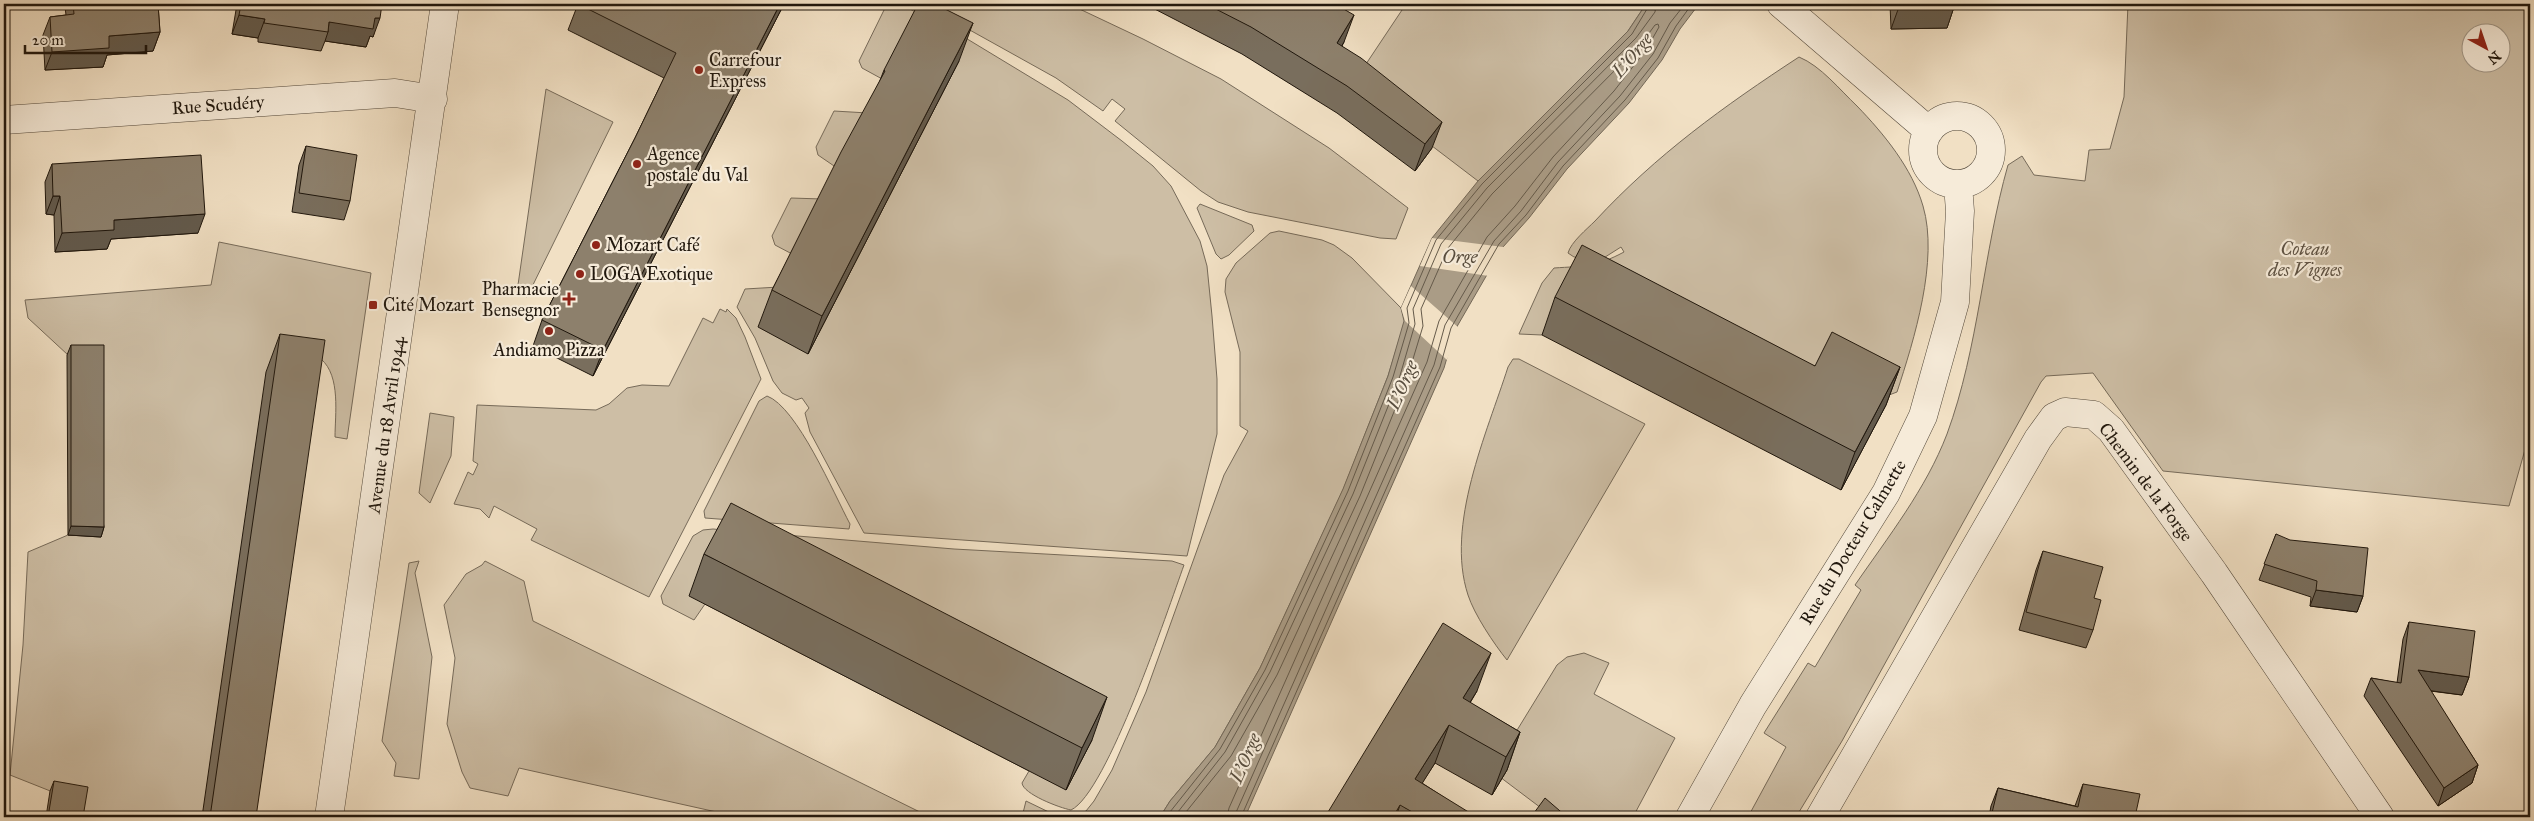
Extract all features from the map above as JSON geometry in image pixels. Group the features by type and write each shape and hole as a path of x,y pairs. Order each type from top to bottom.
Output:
{"street":[{"name":"Avenue du 18 Avril 1944","path":"329,817 445,4"},
{"path":"1782,4 1929,131"},
{"name":"Rue Scudéry","path":"4,120 395,93 433,98"},
{"path":"1958,116 1979,125 1987,134 1991,144 1987,167 1970,182 1958,185 1938,179 1930,172 1923,151 1924,140 1929,131 1942,120 1958,116"},
{"name":"Rue du Docteur Calmette","path":"1690,817 1746,718 1886,493 1923,416 1955,302 1960,211 1958,185"},
{"name":"Chemin de la Forge","path":"1820,817 2038,439 2054,417 2065,412 2094,415 2111,430 2214,573 2380,817"}],"green space":[{"path":"894,4 900,4 959,34 1068,100 1153,166 1171,186 1200,241 1207,266 1217,379 1217,434 1187,556 864,533 810,432 805,413 809,408 802,398 796,400 782,393 773,381 755,338 737,307 745,289 779,287 794,255 775,245 772,236 791,198 822,199 837,168 818,155 816,147 834,111 868,113 884,80 862,68 859,61 885,8"},
{"path":"923,4 1069,4 1143,39 1221,79 1329,148 1408,208 1396,239 1380,238 1248,212 1218,202 1201,191 1115,121 1125,109 1112,99 1103,111 1056,78"},
{"path":"1406,4 1646,4 1628,31 1478,181 1352,85"},
{"name":"Coteau des Vignes","path":"2128,4 2530,4 2530,432 2509,506 2163,471 2093,373 2046,376 1842,741 1796,817 1748,817 1786,747 1764,733 1808,663 1815,667 1861,590 1855,585 1917,493 1947,434 1967,368 1992,232 2008,165 2022,156 2034,175 2085,181 2089,150 2110,149 2124,97"},
{"path":"1799,57 1815,66 1830,79 1877,128 1896,152 1912,178 1923,206 1927,227 1926,275 1917,325 1897,392 1889,395 1568,284 1542,335 1519,334 1542,283 1554,268 1597,263 1624,252 1621,247 1602,259 1574,257 1568,253 1576,240 1618,197 1642,174 1692,133 1744,94"},
{"path":"546,89 613,122 527,297 517,292"},
{"path":"1200,204 1252,225 1254,231 1229,255 1221,259 1216,254 1197,208"},
{"path":"1279,231 1322,240 1334,245 1352,258 1401,308 1405,321 1388,376 1343,490 1260,668 1215,747 1170,801 1160,817 1076,817 1086,811 1094,801 1112,770 1146,692 1224,475 1248,431 1240,426 1240,352 1225,292 1226,279 1236,263 1270,233"},
{"path":"219,242 371,273 347,439 335,437 336,396 332,375 321,359 217,817 76,817 78,802 10,775 23,645 28,552 68,535 101,536 68,355 28,318 25,300 211,285"},
{"path":"720,309 726,312 727,309 736,318 761,379 649,597 531,540 537,529 494,506 489,518 480,509 454,504 468,472 473,475 478,464 473,461 477,405 596,410 609,404 627,388 642,385 669,386 703,318 713,323"},
{"path":"1513,359 1519,359 1645,424 1507,660 1485,629 1468,595 1462,568 1462,539 1471,479 1508,367"},
{"path":"767,396 779,403 802,433 825,473 850,524 849,529 705,518 704,511 759,401"},
{"path":"430,413 454,417 451,456 430,503 419,493"},
{"path":"713,529 954,549 1172,561 1184,565 1151,657 1118,737 1102,771 1086,796 1071,810 1029,792 1022,783 1029,771 705,604 694,620 663,604 661,596 693,536 703,530"},
{"path":"419,561 415,573 432,657 419,779 394,776 396,763 382,741 409,563"},
{"path":"485,561 524,581 533,621 930,817 739,817 519,768 508,796 470,788 462,772 447,724 455,658 444,605 466,574 482,565"},
{"path":"1584,653 1609,663 1594,694 1675,738 1633,817 1553,817 1492,771 1557,665 1567,657"},
{"path":"1026,801 1057,816 1061,817 1022,817"}],"water":[{"name":"Orge","path":"1646,4 1699,4 1680,29 1662,60 1629,103 1567,169 1529,218 1503,247 1455,330 1444,368 1245,817 1160,817 1170,801 1215,747 1260,668 1343,489 1388,376 1404,321 1401,308 1432,238 1478,181 1628,31"}],"pier":[{"path":"1432,238 1507,246 1489,276 1420,266"},
{"path":"1411,286 1459,328 1447,360 1405,321 1401,308"}],"building":[{"path":"73,4 158,4 160,32 109,36 109,48 52,52 50,17 74,14"},
{"path":"241,4 382,4 380,18 375,18 373,29 329,22 328,32 264,23 265,19 239,15"},
{"path":"578,4 780,4 603,350 542,320 676,53"},
{"path":"918,4 935,4 973,23 822,316 772,290"},
{"path":"1206,4 1335,4 1354,15 1337,43 1361,58 1442,122 1425,144 1347,86 1251,27"},
{"path":"306,146 357,155 350,201 299,193"},
{"path":"201,155 205,214 114,220 114,230 62,233 60,196 53,196 52,164"},
{"path":"1582,245 1815,366 1832,332 1900,367 1855,452 1555,297"},
{"path":"280,334 325,340 256,817 210,817"},
{"path":"71,345 104,345 104,527 71,526"},
{"path":"731,503 1107,697 1082,748 704,554"},
{"path":"2276,534 2290,540 2368,548 2363,596 2316,590 2317,581 2264,564"},
{"path":"2043,551 2103,567 2094,598 2101,600 2093,630 2026,612"},
{"path":"2409,622 2475,631 2469,677 2418,670 2478,765 2444,788 2371,678 2401,683"},
{"path":"1443,623 1491,653 1463,698 1520,732 1506,757 1449,725 1415,779 1475,816 1421,817 1400,805 1393,817 1325,817"},
{"path":"54,781 88,787 83,817 48,817"},
{"path":"2083,784 2140,794 2135,817 1991,817 1998,788 2078,807"},
{"path":"1545,798 1567,817 1531,817"},
{"path":"512,814 528,817 511,817"}],"place":[{"name":"Carrefour Express","path":"699,70"},
{"name":"Agence postale du Val","path":"637,164"},
{"name":"Mozart Café","path":"596,245"},
{"name":"LOGA Exotique","path":"580,274"},
{"name":"Pharmacie Bensegnor","path":"569,299"},
{"name":"Cité Mozart","path":"373,305"},
{"name":"Andiamo Pizza","path":"549,331"}],"water label":[{"name":"L'Orge","path":"1632,55"},
{"name":"L'Orge","path":"1402,385"},
{"name":"L'Orge","path":"1245,758"}]}
